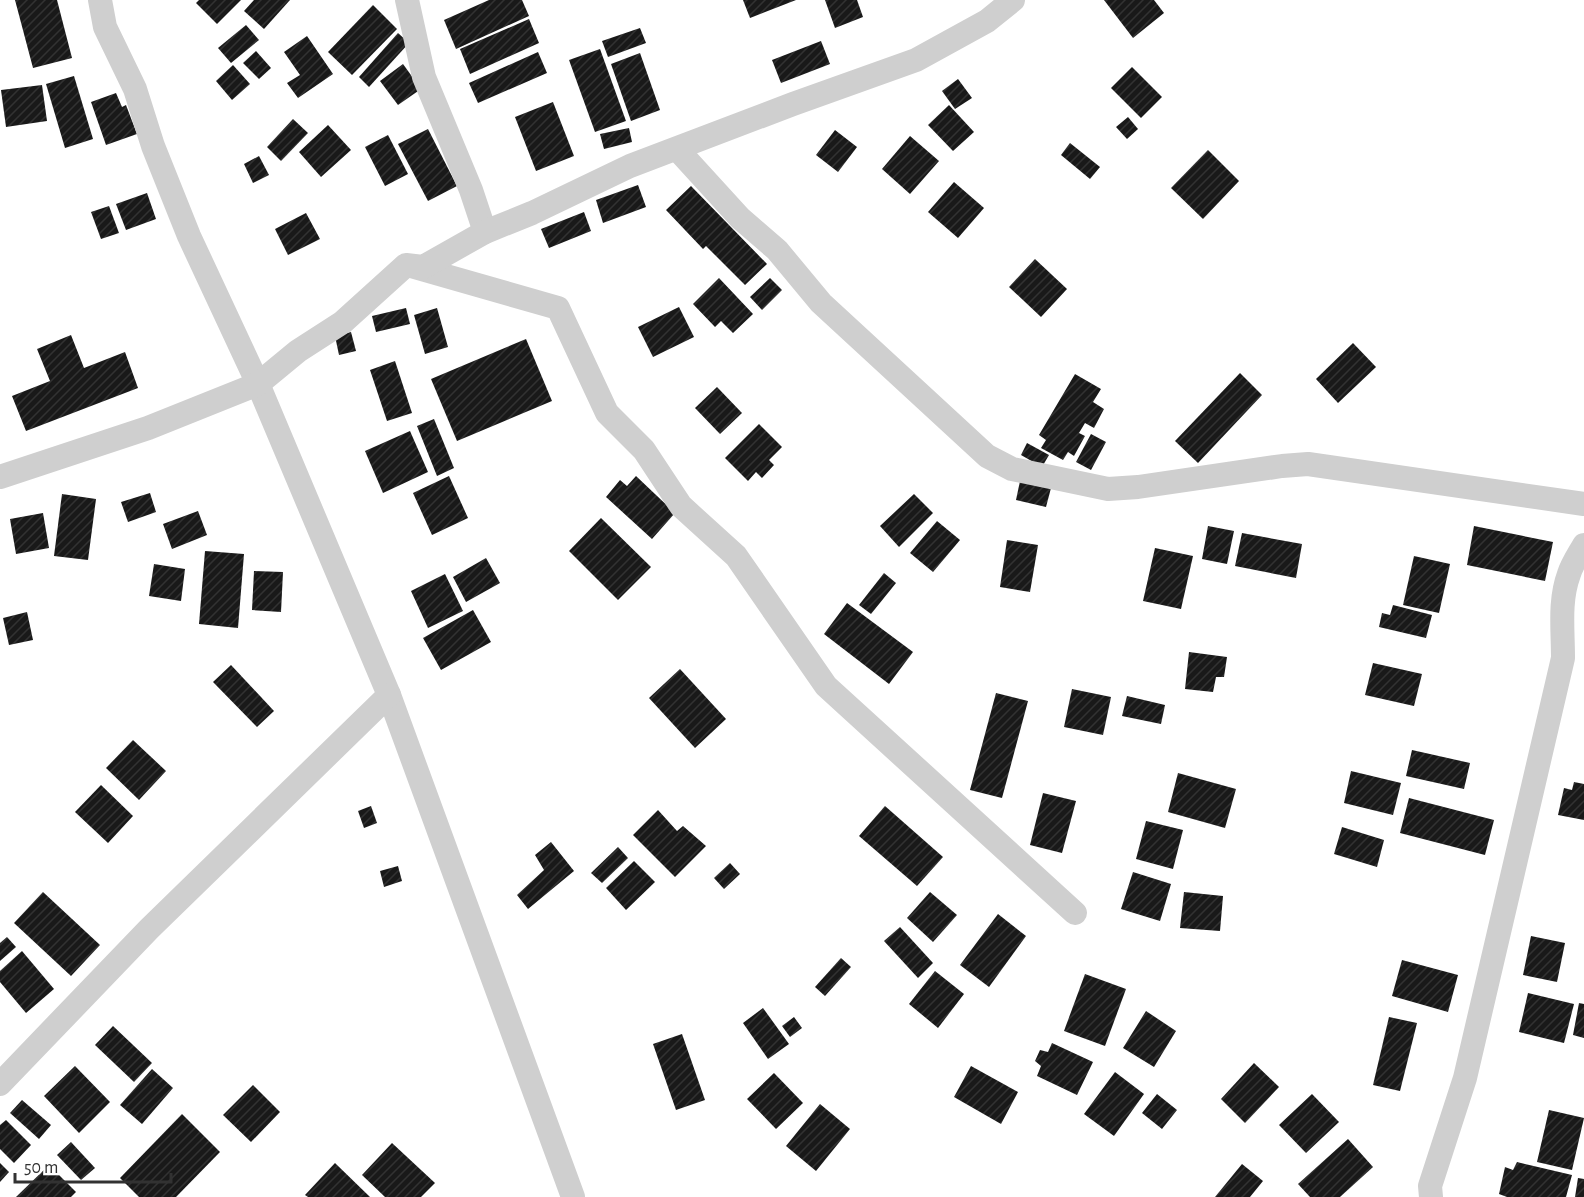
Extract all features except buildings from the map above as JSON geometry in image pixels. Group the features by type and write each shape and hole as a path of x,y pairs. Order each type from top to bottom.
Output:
{"street":[{"path":"87,0 105,27 135,89 153,146 189,236 258,384 389,695 573,1197"},
{"path":"100,0 105,27"},
{"path":"407,0 424,77 471,190 485,232"},
{"path":"0,477 148,428 258,384 298,351 342,322 406,265 423,267 485,232 532,213 630,166 916,60 987,21 1013,0"},
{"path":"677,148 740,218 777,250 821,303 987,456 1012,469 1108,489 1308,464 1584,504"},
{"path":"406,265 558,308 607,413 644,450 681,506 736,556 826,686 1075,913"},
{"path":"1431,1197 1430,1186 1465,1078 1563,658 1561,612 1563,591 1569,572 1584,545"},
{"path":"0,1084 149,929 389,695"}]}
